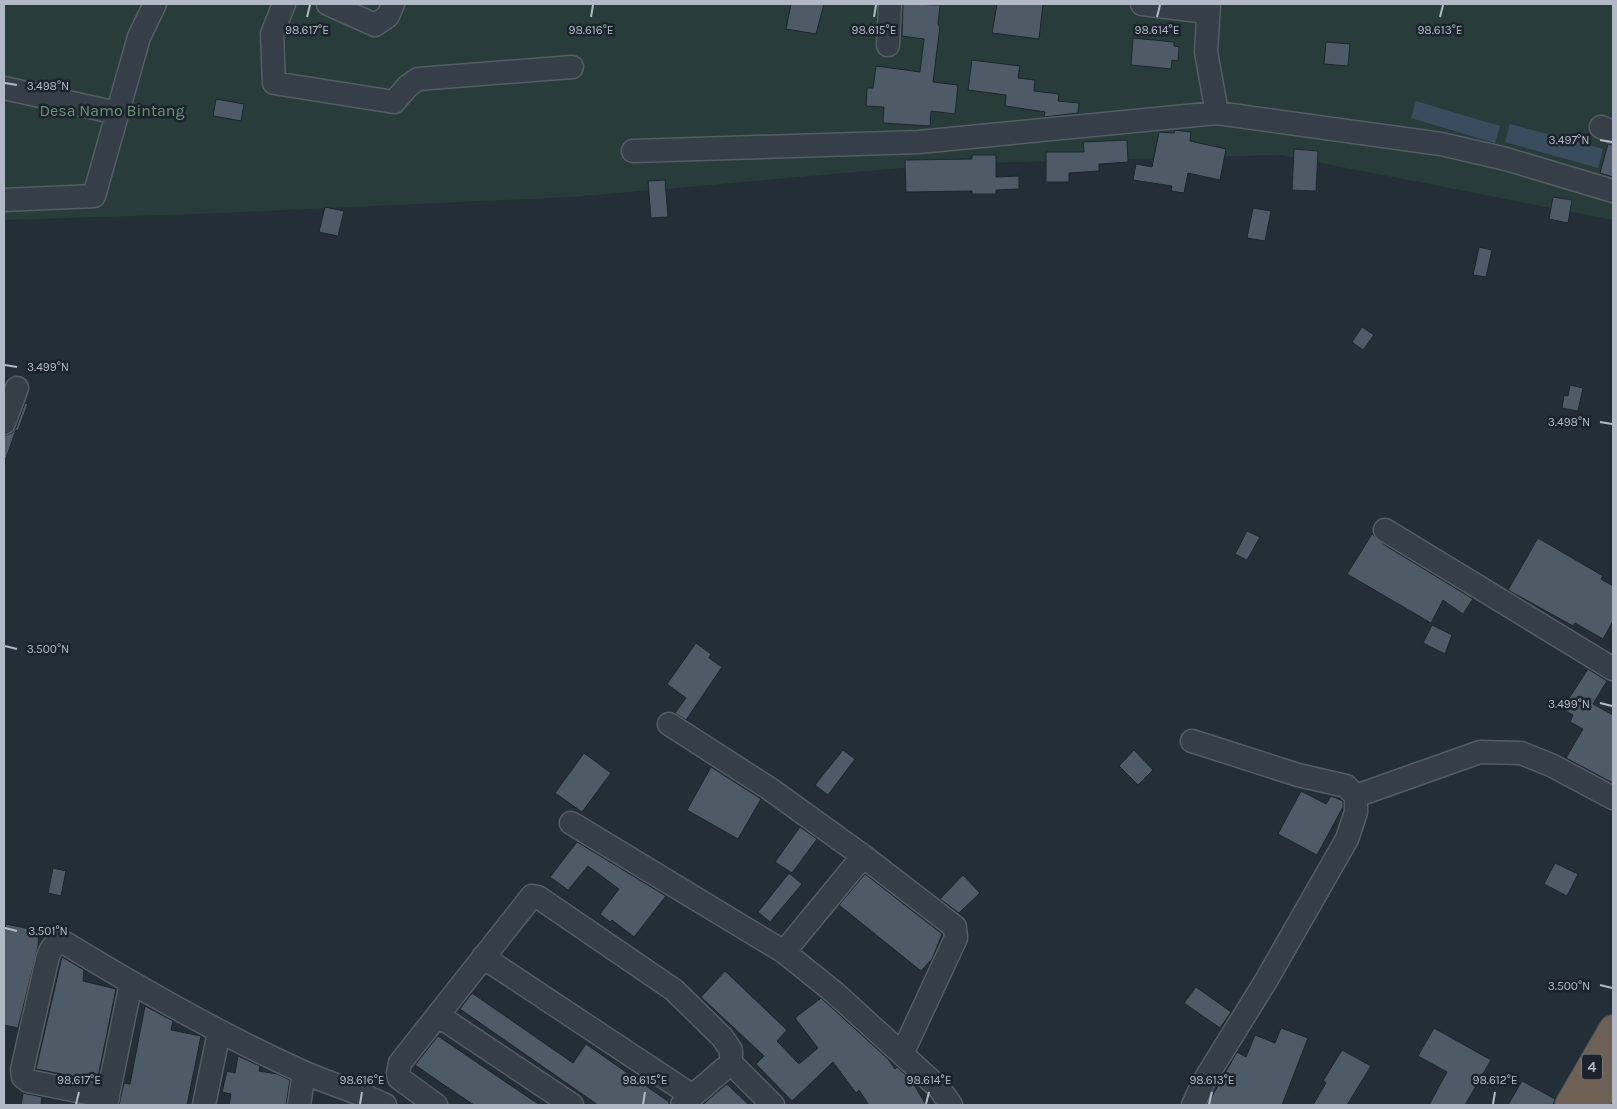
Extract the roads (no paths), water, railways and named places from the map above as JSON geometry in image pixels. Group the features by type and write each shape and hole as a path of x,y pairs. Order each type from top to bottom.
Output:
{"highway":[{"name":"4","path":"1568,1105 1613,1029"},
{"name":"4","path":"1599,1104 1613,1070"}],"street":[{"path":"4,200 94,196 139,37 155,4"},
{"path":"284,4 272,34 274,83 394,102 408,86 418,79 572,67"},
{"path":"328,4 375,25 388,16 393,4"},
{"path":"888,45 890,4"},
{"path":"1142,4 1208,8 1206,52 1217,113"},
{"path":"4,88 117,113"},
{"path":"633,151 919,142 1217,113 1441,144 1506,159 1613,191"},
{"path":"4,423 17,388"},
{"path":"1385,530 1612,666"},
{"path":"669,724 770,790 863,856 953,925 956,930 956,938 902,1054"},
{"path":"1192,742 1298,775 1346,786 1356,796 1356,812 1347,839 1267,980 1204,1081 1193,1105"},
{"path":"1356,796 1480,752 1520,753 1550,765 1613,798"},
{"path":"571,823 784,952 835,993 902,1054 940,1089 951,1105"},
{"path":"784,952 863,856"},
{"path":"436,1105 404,1083 398,1074 400,1063 439,1016 529,898 538,897 674,990 722,1037 731,1050 731,1063 773,1105"},
{"path":"131,983 107,1101 28,1081 23,1077 22,1070 51,948 56,944 65,943 131,983 219,1032 304,1073 385,1105"},
{"path":"483,957 687,1100 731,1063"},
{"path":"439,1016 572,1105"},
{"path":"204,1105 219,1032"},
{"path":"299,1105 304,1073"}],"water":[{"path":"1416,101 1500,126 1495,143 1411,118"},
{"path":"1510,124 1603,149 1598,168 1505,142"}],"park label":[{"name":"Desa Namo Bintang","path":"112,110"}]}
